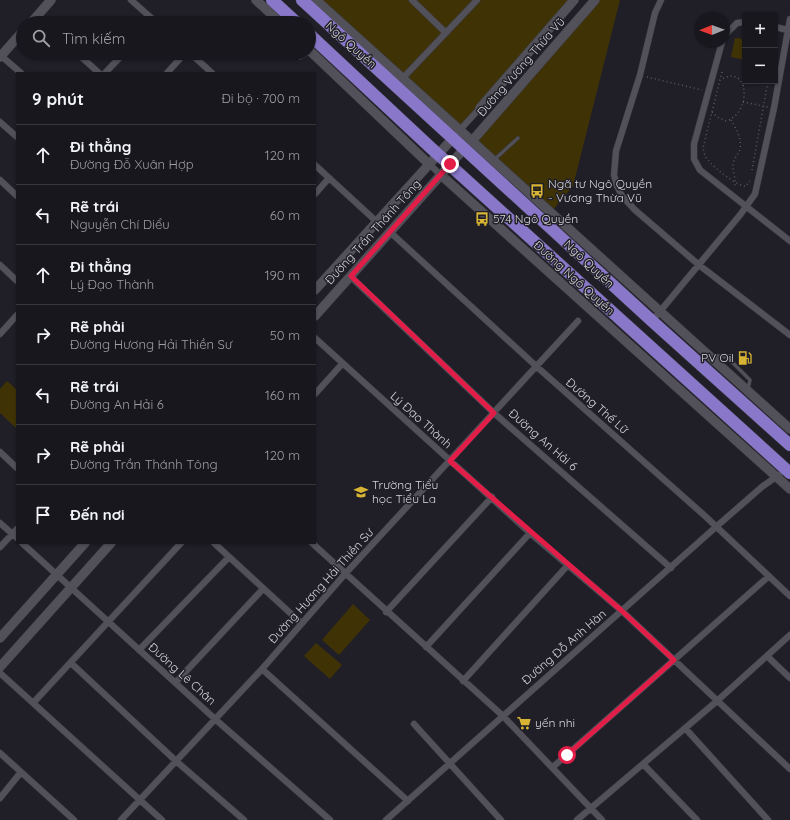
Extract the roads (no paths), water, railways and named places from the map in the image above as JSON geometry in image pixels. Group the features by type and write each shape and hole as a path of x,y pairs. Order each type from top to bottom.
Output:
{"highway":[{"path":"272,0 289,16"},
{"name":"Ngô Quyền","path":"302,0 456,134 652,321 790,445"},
{"name":"Ngô Quyền","path":"316,41 438,154 786,471"}],"street":[{"path":"37,16 51,0"},
{"path":"131,0 148,16"},
{"path":"256,0 273,16"},
{"path":"316,0 402,79 456,134"},
{"path":"412,0 446,33"},
{"path":"402,79 477,0"},
{"name":"Đường Vương Thừa Vũ","path":"456,134 574,0"},
{"name":"Đường Vương Thừa Vũ","path":"450,164 596,0"},
{"path":"661,0 655,14 640,75 616,151 614,175 617,186 622,196 634,210 700,265 790,335"},
{"path":"652,321 700,265 746,207 756,190 774,108 790,19"},
{"path":"730,30 737,23 742,22"},
{"path":"778,28 788,30"},
{"path":"16,39 0,56 20,72"},
{"path":"721,48 710,92 694,144 694,159 700,170 790,241"},
{"name":"Đường Ngô Quyền","path":"316,58 441,175 786,471 790,489"},
{"path":"85,60 98,72"},
{"path":"106,72 117,60"},
{"path":"168,72 179,60"},
{"path":"198,60 211,72"},
{"path":"0,122 16,136"},
{"name":"Đường Trần Thánh Tông","path":"316,289 456,134"},
{"path":"468,145 494,161 790,429"},
{"name":"Đường Trần Thánh Tông","path":"316,315 450,164"},
{"path":"316,166 377,222"},
{"path":"316,193 329,178"},
{"path":"0,180 16,195"},
{"name":"Đường Thế Lữ","path":"390,232 536,366 717,526 790,596"},
{"path":"0,265 16,280"},
{"name":"Đường An Hải 6","path":"351,276 494,413 671,568"},
{"path":"0,334 16,316"},
{"name":"Đường Hương Hải Thiền Sư","path":"122,820 262,669 345,574 578,321"},
{"name":"Lý Đạo Thành","path":"316,339 530,533 622,611 790,769"},
{"path":"316,393 342,364"},
{"path":"0,452 16,467"},
{"name":"Đường Đỗ Anh Hàn","path":"386,820 717,526 763,486 786,471"},
{"path":"386,612 492,497"},
{"path":"0,523 15,536 0,547"},
{"path":"426,648 530,533"},
{"name":"Đường Lê Chân","path":"23,544 215,719 330,820"},
{"path":"0,638 84,544"},
{"path":"0,666 110,544"},
{"path":"34,702 180,544"},
{"path":"215,544 301,623"},
{"path":"313,544 386,612 503,716 602,820"},
{"path":"139,650 229,557"},
{"path":"463,681 568,565"},
{"path":"553,767 769,576"},
{"path":"176,682 263,589"},
{"path":"577,820 718,700 790,635"},
{"path":"767,656 790,678"},
{"path":"71,663 176,761 244,820"},
{"path":"262,669 408,801"},
{"path":"0,673 34,702 162,820"},
{"path":"414,724 451,762 501,820"},
{"path":"685,728 768,820"},
{"path":"0,753 74,820"},
{"path":"643,764 697,820"},
{"path":"0,798 21,772"}],"lane":[{"path":"494,161 518,138"},
{"path":"708,354 727,357 750,380 748,391"},
{"path":"724,387 739,369"}],"place":[{"name":"Ngã tư Ngô Quyền - Vương Thừa Vũ","path":"537,191"},
{"name":"574 Ngô Quyền","path":"482,219"},
{"name":"PV Oil","path":"745,358"},
{"name":"Trường Tiểu học Tiểu La","path":"361,492"},
{"name":"yến nhi","path":"524,723"}]}
